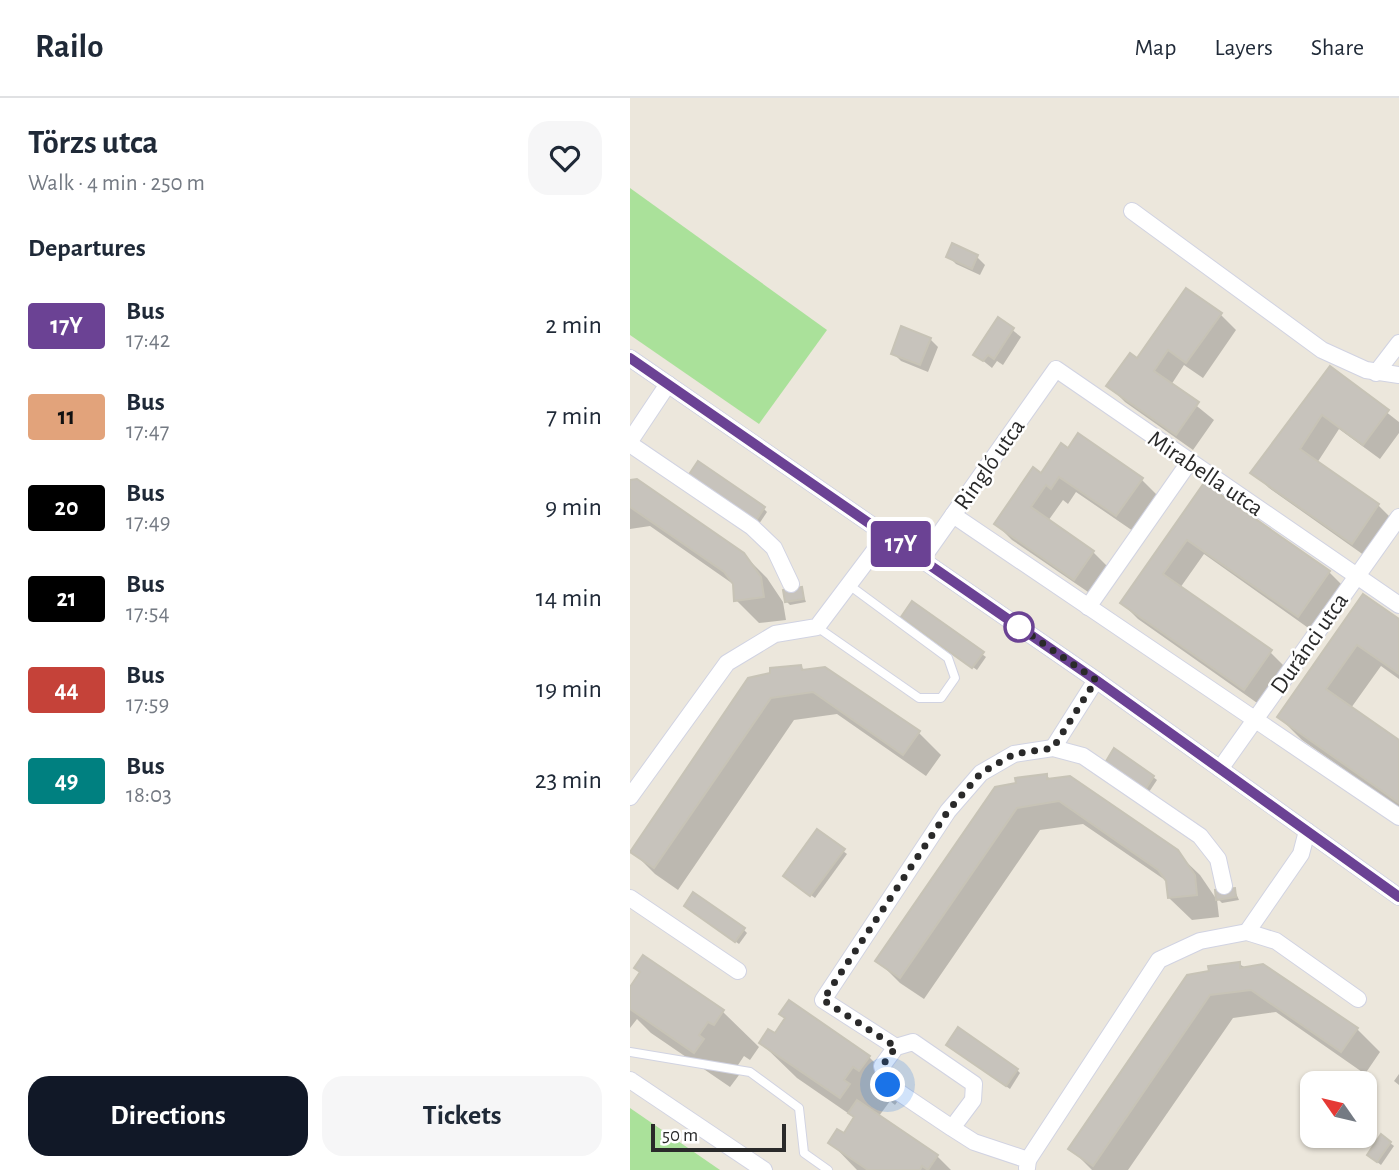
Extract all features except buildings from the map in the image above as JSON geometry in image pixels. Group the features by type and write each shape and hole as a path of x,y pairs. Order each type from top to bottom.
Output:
{"street":[{"path":"1132,211 1322,350 1345,363 1376,373 1399,375"},
{"path":"1376,373 1399,343"},
{"path":"630,358 1096,680 1399,897"},
{"name":"Mirabella utca","path":"1056,369 1399,605"},
{"name":"Ringló utca","path":"922,559 1056,369"},
{"path":"668,384 630,443 752,527 774,548 791,584"},
{"path":"1088,607 1190,461"},
{"path":"953,515 1399,817"},
{"name":"Duránci utca","path":"1220,769 1399,517"},
{"path":"630,797 727,663 775,634 817,627 887,534"},
{"path":"1053,748 1096,680"},
{"path":"896,1047 823,1000 948,811 981,773 1014,754 1053,748 1083,756 1200,836 1218,859 1224,886"},
{"path":"1247,932 1301,853 1307,831"},
{"path":"630,898 738,971"},
{"path":"952,1128 973,1100 974,1084 913,1042 896,1047 882,1066 888,1085 952,1128 974,1142 1028,1165 1159,960 1200,942 1247,932 1276,942 1358,999"},
{"path":"630,1080 764,1170"}],"lane":[{"path":"817,627 919,698 941,698 955,678 948,658 849,585"},
{"path":"630,1052 750,1072 799,1108 804,1153 828,1170"}],"green space":[{"path":"630,188 827,330 759,424 630,335"},
{"path":"630,1108 720,1170 630,1170"}],"bus line":[{"name":"17Y","path":"630,358 1096,680 1399,897"}],"route":[{"path":"888,1085 882,1066 896,1047 823,1000 948,811 981,773 1014,754 1053,748 1096,680 1009,620 1019,627"}]}
